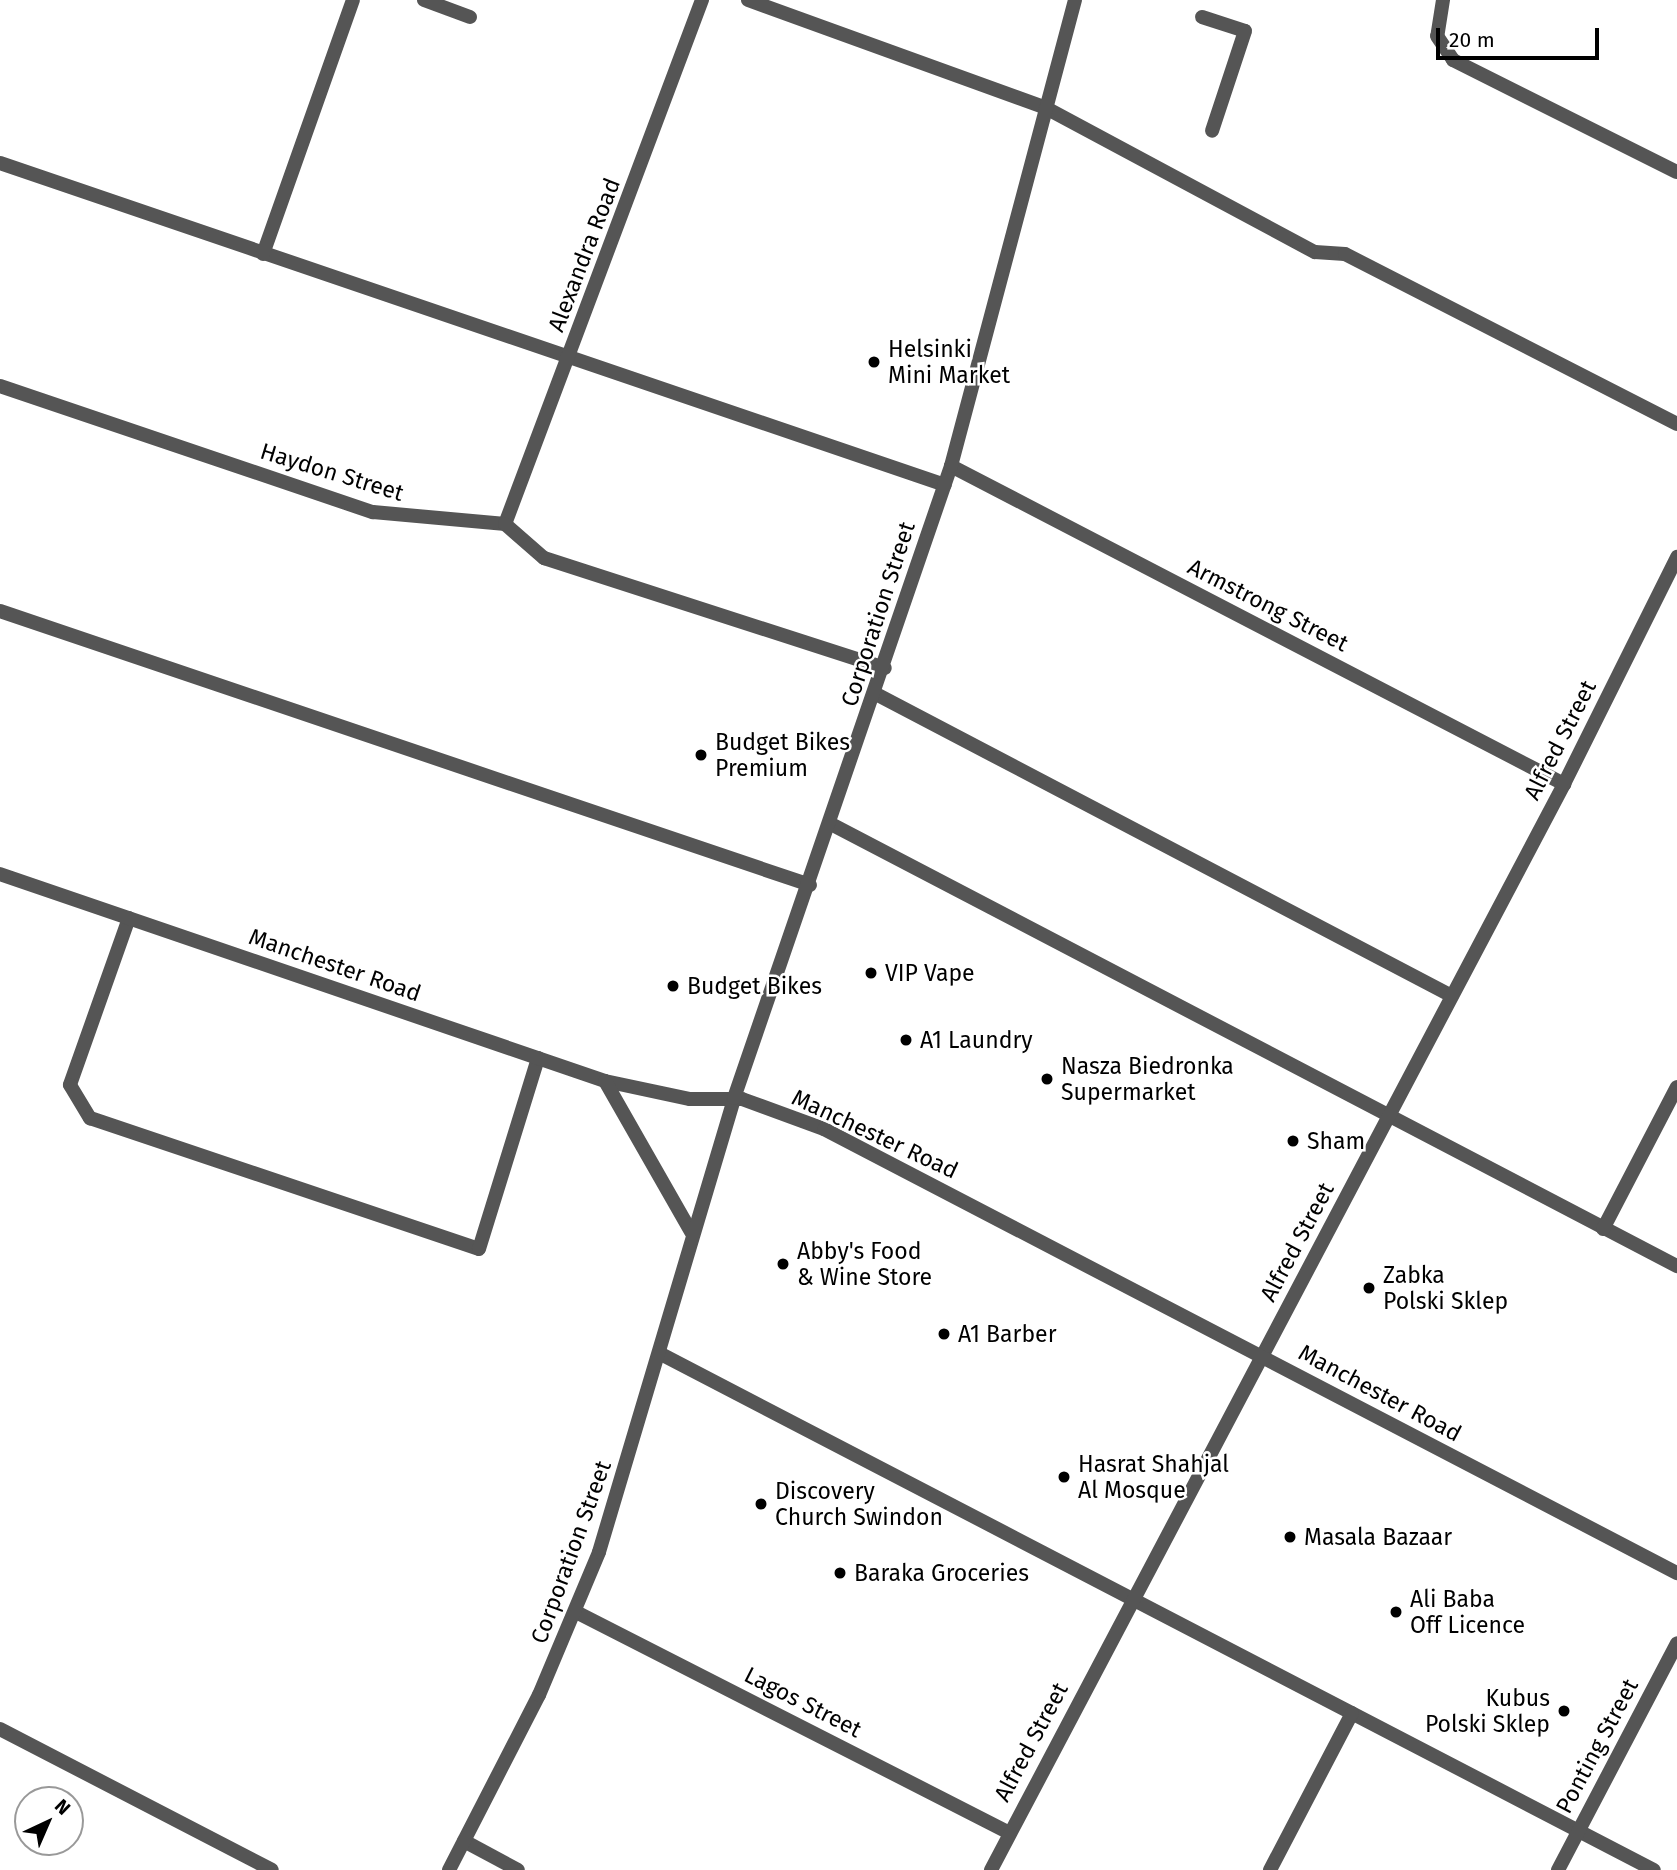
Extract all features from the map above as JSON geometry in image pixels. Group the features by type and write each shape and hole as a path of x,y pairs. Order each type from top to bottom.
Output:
{"street":[{"path":"263,254 353,0"},
{"path":"424,0 470,17"},
{"name":"Alexandra Road","path":"505,524 702,0"},
{"path":"748,0 1046,108 1315,252 1345,254 1677,424"},
{"name":"Corporation Street","path":"449,1870 576,1612 659,1353 691,1232 734,1098 885,668 951,466 1075,0"},
{"path":"1443,0 1437,36 1453,60 1677,172"},
{"path":"1202,17 1245,31 1212,131"},
{"path":"0,163 568,361 945,485"},
{"name":"Haydon Street","path":"0,386 373,512 505,524"},
{"name":"Armstrong Street","path":"951,466 1564,784"},
{"path":"505,524 544,558 885,668"},
{"name":"Alfred Street","path":"991,1870 1132,1598 1564,784 1677,557"},
{"path":"0,611 810,885"},
{"path":"876,694 1451,996"},
{"path":"831,824 1677,1266"},
{"name":"Manchester Road","path":"0,874 605,1081 690,1099 734,1098 824,1129 1677,1573"},
{"path":"129,918 70,1085 90,1118 479,1249 538,1058"},
{"path":"605,1081 691,1232"},
{"path":"1603,1228 1677,1087"},
{"path":"659,1353 1654,1870"},
{"name":"Lagos Street","path":"576,1612 1009,1833"},
{"name":"Ponting Street","path":"1558,1870 1677,1643"},
{"path":"1270,1870 1352,1713"},
{"path":"0,1729 272,1870"},
{"path":"464,1840 518,1870"}],"place":[{"name":"Helsinki Mini Market","path":"874,362"},
{"name":"Budget Bikes Premium","path":"701,755"},
{"name":"VIP Vape","path":"871,973"},
{"name":"Budget Bikes","path":"673,986"},
{"name":"A1 Laundry","path":"906,1040"},
{"name":"Nasza Biedronka Supermarket","path":"1047,1079"},
{"name":"Sham","path":"1293,1141"},
{"name":"Abby's Food & Wine Store","path":"783,1264"},
{"name":"Zabka Polski Sklep","path":"1369,1288"},
{"name":"A1 Barber","path":"944,1334"},
{"name":"Hasrat Shahjal Al Mosque","path":"1064,1477"},
{"name":"Discovery Church Swindon","path":"761,1504"},
{"name":"Masala Bazaar","path":"1290,1537"},
{"name":"Baraka Groceries","path":"840,1573"},
{"name":"Ali Baba Off Licence","path":"1396,1612"},
{"name":"Kubus Polski Sklep","path":"1564,1711"}]}
